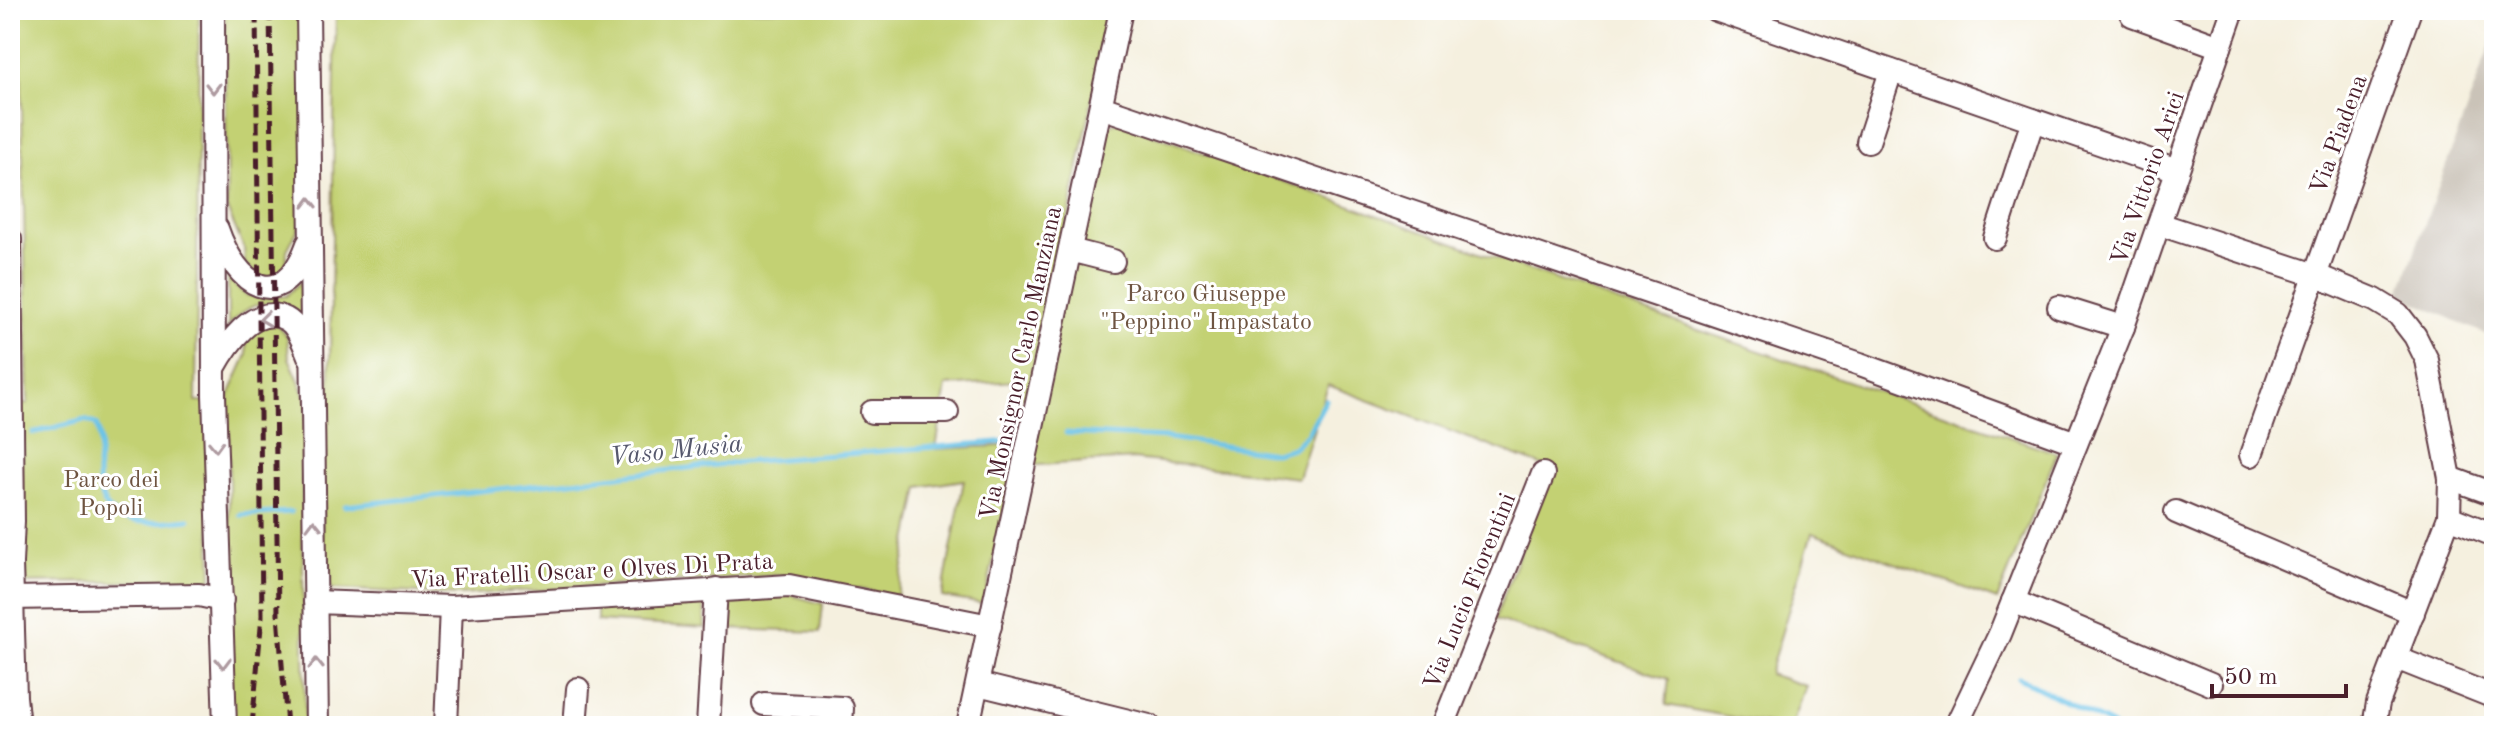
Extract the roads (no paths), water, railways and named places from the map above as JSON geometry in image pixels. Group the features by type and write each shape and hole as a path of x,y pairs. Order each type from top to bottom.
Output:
{"street":[{"path":"213,10 214,368 225,726"},
{"path":"308,10 317,726"},
{"name":"Via Monsignor Carlo Manziana","path":"968,726 1121,10"},
{"path":"1716,10 2177,170"},
{"name":"Via Vittorio Arici","path":"1956,726 2000,634 2123,327 2233,10"},
{"name":"Via Piadena","path":"2251,455 2410,10"},
{"path":"2132,15 2220,47"},
{"path":"1868,142 1891,71"},
{"path":"1101,107 1860,364 2076,443"},
{"path":"1995,238 2033,120"},
{"path":"214,220 234,264 252,283 265,288 278,286 289,278 301,263 311,236"},
{"path":"2159,224 2315,275 2375,300 2398,314 2415,336 2427,360 2450,478 2449,517 2378,703 2374,726"},
{"path":"10,239 11,563 18,726"},
{"path":"1070,250 1113,261"},
{"path":"2059,307 2123,327"},
{"path":"214,368 225,346 238,332 251,321 267,316 285,318 296,329 312,365"},
{"path":"872,412 947,412"},
{"name":"Via Lucio Fiorentini","path":"1443,726 1543,474"},
{"path":"2450,478 2494,494"},
{"path":"2176,512 2413,613"},
{"path":"2449,517 2494,535"},
{"name":"Via Fratelli Oscar e Olves Di Prata","path":"315,602 451,607 789,586 990,626"},
{"path":"708,726 716,589"},
{"path":"12,598 199,595 222,600"},
{"path":"2013,601 2211,684"},
{"path":"446,726 451,607"},
{"path":"2396,658 2494,697"},
{"path":"978,684 1149,726"},
{"path":"575,726 578,689"},
{"path":"764,704 842,708 841,726"}],"waterway":[{"name":"Vaso Musia","path":"1066,433 1168,438 1275,453 1293,448 1307,434 1326,400"},
{"name":"Vaso Musia","path":"33,433 85,420 96,424 100,442 100,492 106,506 115,515 127,520 157,522 189,519"},
{"name":"Vaso Musia","path":"345,506 743,462 1012,441"},
{"name":"Vaso Musia","path":"240,515 291,512"},
{"name":"Vaso Musia","path":"2019,678 2113,726"},
{"name":"Vaso Musia","path":"2257,726 2265,723 2292,726"}],"railway":[{"path":"252,726 262,616 256,10"},
{"path":"270,10 278,615 287,726"}],"park label":[{"name":"Parco Giuseppe \"Peppino\" Impastato","path":"1206,307"},
{"name":"Parco dei Popoli","path":"111,493"}]}
